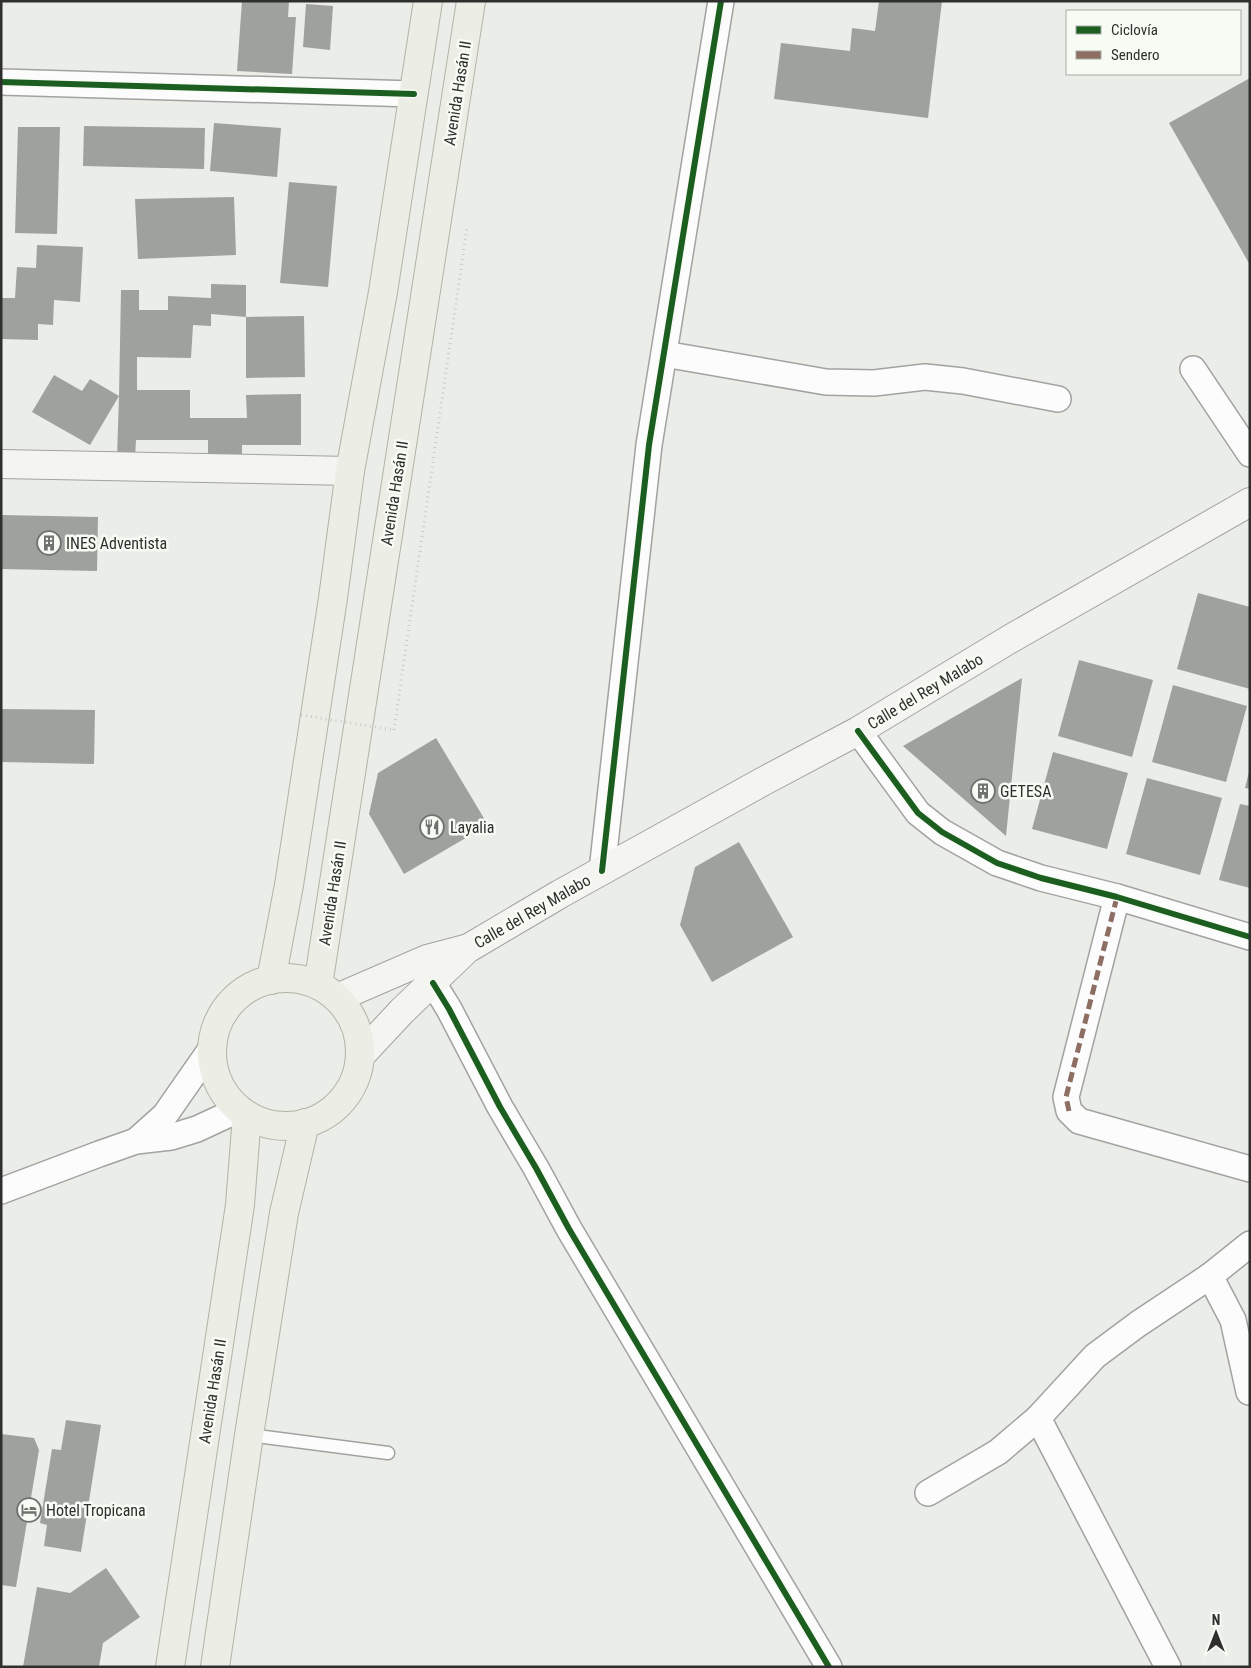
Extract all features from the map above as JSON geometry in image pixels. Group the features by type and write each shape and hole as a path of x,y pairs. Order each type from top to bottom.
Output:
{"main road":[{"path":"271,980 293,857 333,598 350,471 383,292 428,1"},
{"name":"Avenida Hasán II","path":"327,992 471,1"},
{"path":"1,464 350,471"},
{"name":"Calle del Rey Malabo","path":"360,1056 402,1011 467,949 602,871 858,731 1010,639 1250,502"},
{"name":"Calle del Rey Malabo","path":"327,992 426,959 467,949"},
{"path":"295,979 327,992 350,1015 358,1035 360,1056 358,1071 352,1086 343,1099 332,1109 305,1123 285,1125 265,1123 243,1112 228,1097 218,1083 213,1066 212,1049 215,1030 223,1012 236,997 253,986 271,980 295,979"},
{"name":"Avenida Hasán II","path":"170,1667 240,1205 243,1112"},
{"path":"215,1667 284,1213 305,1123"}],"street":[{"path":"602,871 649,445 705,89 721,1"},
{"path":"1,82 414,94"},
{"path":"664,354 826,382 874,383 925,377 962,381 1058,399"},
{"path":"1193,369 1250,454"},
{"path":"858,731 918,812 942,832 997,863 1041,878 1117,897 1250,937"},
{"path":"1117,897 1066,1097 1069,1111 1079,1121 1250,1168"},
{"path":"433,983 569,1229 829,1667"},
{"path":"136,1141 165,1115 212,1049"},
{"path":"1,1191 136,1141 171,1137 243,1112"},
{"path":"928,1493 998,1452 1038,1418 1095,1356 1138,1324 1210,1276 1250,1244"},
{"path":"1210,1276 1233,1320 1250,1392"},
{"path":"1038,1418 1168,1667"}],"lane":[{"path":"249,1435 388,1453"}],"path":[{"path":"301,715 394,730 468,218"}],"building":[{"path":"242,1 289,1 288,17 296,17 292,74 237,71"},
{"path":"879,1 942,1 928,118 774,99 781,43 850,51 852,28 875,31"},
{"path":"306,4 333,6 330,50 303,47"},
{"path":"1250,78 1250,265 1169,123"},
{"path":"214,123 281,128 277,177 210,171"},
{"path":"84,126 205,128 204,169 83,166"},
{"path":"18,127 60,127 57,234 15,233"},
{"path":"289,182 337,186 328,287 280,283"},
{"path":"234,197 236,255 138,259 135,199"},
{"path":"37,245 83,247 80,302 54,300 53,325 38,324 38,340 1,339 1,298 15,298 17,267 36,268"},
{"path":"211,284 246,285 246,317 211,314 211,326 193,325 191,358 137,357 137,390 190,390 190,418 247,418 246,395 301,394 301,445 242,445 242,454 208,454 208,440 136,440 135,458 117,457 121,290 139,290 139,310 168,310 168,296 211,298"},
{"path":"304,316 305,377 246,378 246,317"},
{"path":"54,375 82,391 90,379 119,396 90,445 32,412"},
{"name":"INES Adventista","path":"1,515 98,517 97,571 1,569"},
{"path":"1198,593 1250,607 1250,689 1177,669"},
{"path":"1079,660 1153,680 1132,757 1058,736"},
{"name":"GETESA","path":"1022,678 1006,836 903,746"},
{"path":"1173,685 1247,706 1226,782 1152,762"},
{"path":"1,709 95,710 94,764 1,762"},
{"path":"436,738 488,825 404,874 369,814 378,773"},
{"path":"1053,752 1128,773 1107,849 1032,829"},
{"path":"1250,772 1250,789 1245,788"},
{"path":"1147,778 1222,798 1200,875 1126,854"},
{"path":"1240,804 1250,806 1250,888 1219,880"},
{"path":"739,842 793,937 712,982 680,925 695,867"},
{"path":"66,1420 101,1425 81,1552 44,1546 47,1525 40,1523 52,1449 61,1450"},
{"path":"1,1434 34,1438 39,1450 16,1587 1,1585"},
{"path":"106,1568 140,1617 103,1643 99,1667 23,1667 37,1587 70,1593"}],"marked path":[{"path":"1069,1111 1066,1097 1117,897"}],"cycle path":[{"path":"602,871 649,445 721,1"},
{"path":"1,82 414,94"},
{"path":"858,731 918,813 942,832 997,863 1041,878 1117,897 1250,937"},
{"path":"433,983 569,1229 829,1667"}],"place":[{"name":"INES Adventista","path":"49,543"},
{"name":"GETESA","path":"983,791"},
{"name":"Layalia","path":"432,827"},
{"name":"Hotel Tropicana","path":"29,1510"}]}
